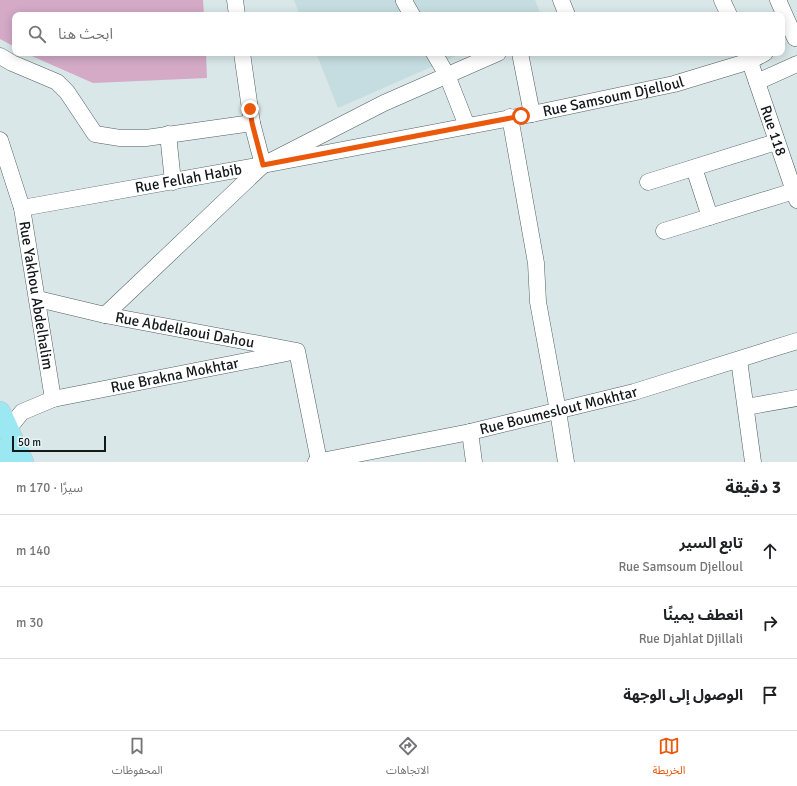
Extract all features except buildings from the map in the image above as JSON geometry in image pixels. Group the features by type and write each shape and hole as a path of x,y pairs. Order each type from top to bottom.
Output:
{"main road":[{"path":"4,420 23,462"},
{"path":"0,450 4,462"}],"street":[{"path":"235,0 237,12"},
{"path":"405,0 404,1 410,12"},
{"path":"561,0 566,12"},
{"path":"722,0 728,12"},
{"path":"778,0 782,12"},
{"path":"785,20 792,40"},
{"path":"0,56 12,63 57,82 67,92 95,134 120,138 146,138 252,123"},
{"path":"242,56 252,123 263,165"},
{"path":"436,56 447,75 467,126"},
{"name":"Rue Fellah Habib","path":"22,208 263,165 384,103 491,56"},
{"path":"521,56 532,114"},
{"name":"Rue Samsoum Djelloul","path":"263,165 532,114 674,84 748,57"},
{"name":"Rue 118","path":"748,57 795,195"},
{"path":"757,82 797,64"},
{"path":"510,118 536,263 538,302 566,462"},
{"path":"168,134 173,182"},
{"name":"Rue Yakhou Abdelhalim","path":"0,140 22,208 38,299 53,399"},
{"path":"648,182 776,142"},
{"name":"Rue Abdellaoui Dahou","path":"106,315 263,165"},
{"path":"694,168 710,216"},
{"path":"664,230 710,216 795,195"},
{"path":"38,299 106,315"},
{"name":"Rue Abdellaoui Dahou","path":"106,315 297,352"},
{"name":"Rue Boumeslout Mokhtar","path":"318,462 376,456 634,392 797,341"},
{"path":"297,352 318,462"},
{"name":"Rue Brakna Mokhtar","path":"53,399 297,352"},
{"path":"739,360 753,462"},
{"path":"746,407 797,398"},
{"path":"4,420 53,399"},
{"path":"470,432 474,462"}],"shaded area":[{"path":"0,0 203,0 204,12 12,12 12,45 0,39"},
{"path":"294,0 535,0 540,12 299,12"},
{"path":"32,56 206,56 207,78 93,83"},
{"path":"317,56 456,56 338,108"}],"route":[{"path":"250,109 252,123 263,165 521,116"}]}
